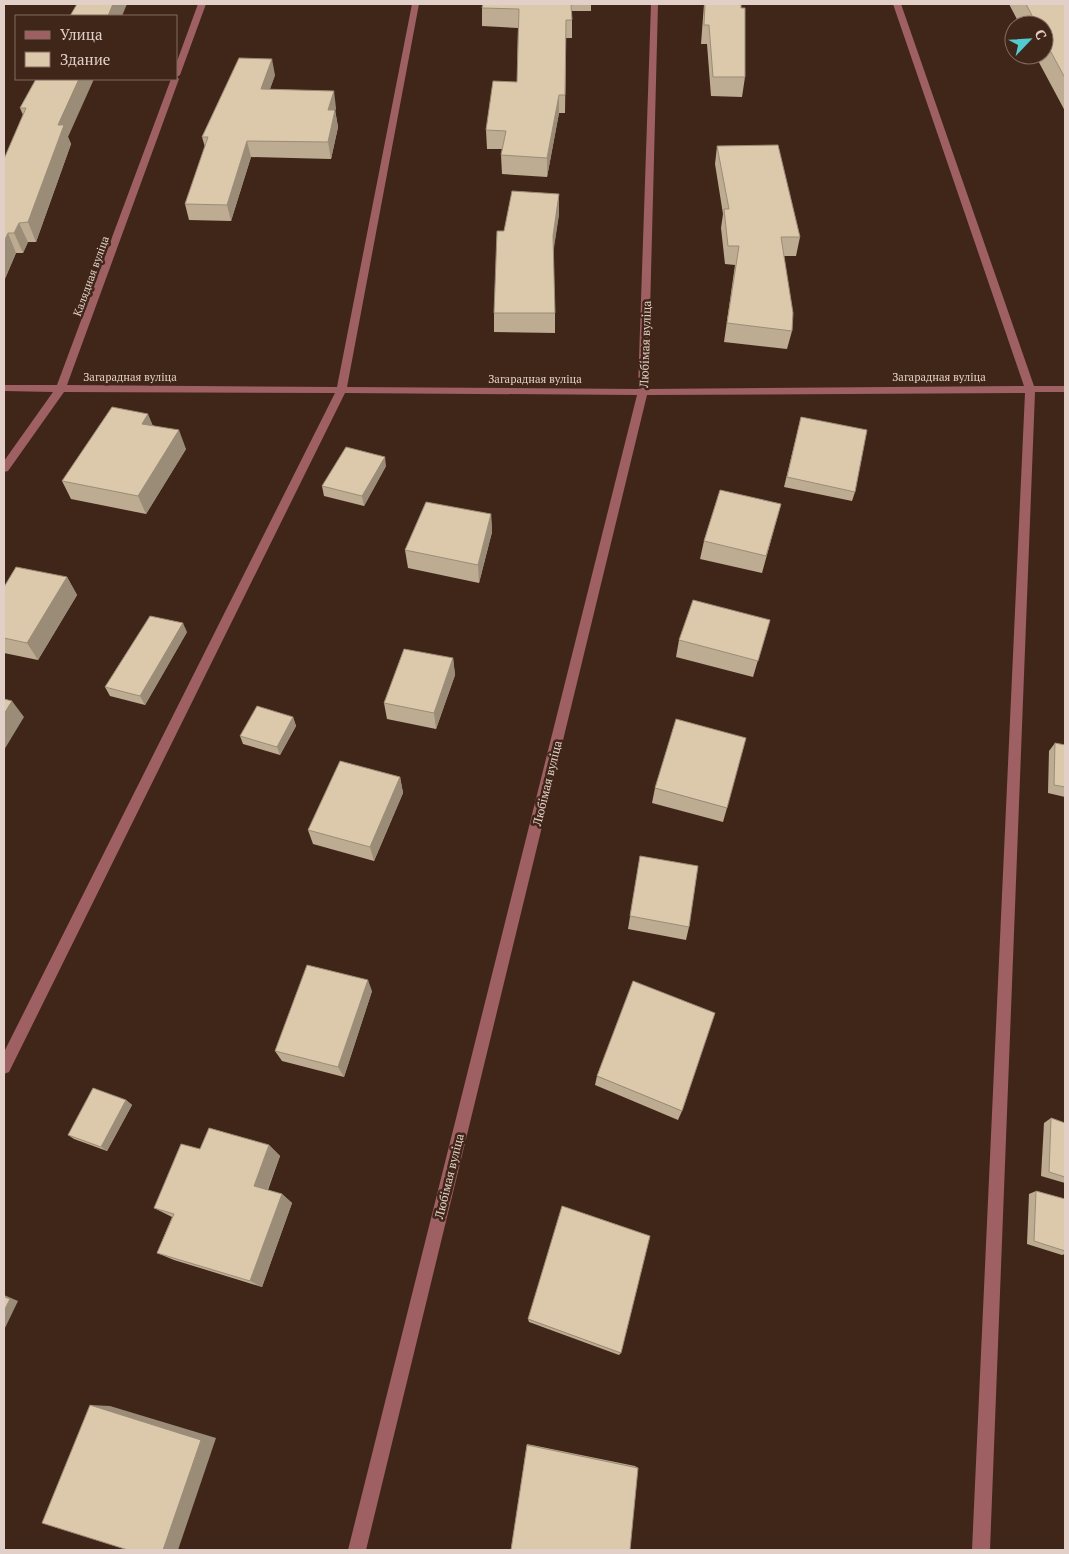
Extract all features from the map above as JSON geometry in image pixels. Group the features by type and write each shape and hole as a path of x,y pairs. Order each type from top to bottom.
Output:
{"street":[{"path":"178,70 202,4"},
{"path":"4,1067 341,391 416,4"},
{"name":"Любімая вуліца","path":"357,1550 643,392 655,4"},
{"path":"897,4 1030,389 980,1550"},
{"name":"Калядная вуліца","path":"4,468 61,388 175,80"},
{"name":"Загарадная вуліца","path":"4,388 643,392 1065,389"}],"building":[{"path":"77,4 113,4 108,15 71,15"},
{"path":"483,4 571,4 572,20 566,20 565,95 559,95 547,158 501,155 506,131 486,130 493,81 517,82 519,9 482,8"},
{"path":"705,4 741,4 741,8 745,8 745,77 713,77 709,25 704,25"},
{"path":"1026,4 1065,4 1065,78 1054,58 1054,15 1032,15"},
{"path":"239,58 272,59 261,89 334,91 328,110 335,110 328,142 247,141 227,205 185,204 208,137 202,137"},
{"path":"35,80 79,80 58,125 64,125 28,222 19,223 14,233 8,233 4,242 4,159 26,108 20,108"},
{"path":"778,145 800,237 781,237 793,313 792,331 727,323 739,246 728,246 724,209 729,209 717,146"},
{"path":"512,191 559,194 553,236 555,313 494,313 497,231 504,231"},
{"path":"112,407 148,414 142,424 179,430 138,496 62,481"},
{"path":"801,417 867,430 855,492 787,477"},
{"path":"346,447 385,457 362,496 322,486"},
{"path":"720,490 781,504 766,556 704,541"},
{"path":"426,502 491,514 478,565 405,550"},
{"path":"16,567 67,577 27,643 4,638 4,587"},
{"path":"693,600 770,620 758,661 679,640"},
{"path":"150,616 183,623 140,696 105,687"},
{"path":"404,649 453,658 434,713 384,703"},
{"path":"4,699 12,701 4,714"},
{"path":"257,706 293,717 277,747 240,736"},
{"path":"676,719 746,738 727,808 655,788"},
{"path":"1055,743 1065,745 1065,787 1054,785"},
{"path":"340,761 400,777 370,847 308,830"},
{"path":"640,856 698,866 689,927 630,916"},
{"path":"307,965 368,980 338,1067 275,1051"},
{"path":"633,981 715,1013 682,1111 597,1076"},
{"path":"93,1088 126,1100 101,1147 68,1135"},
{"path":"1051,1118 1065,1123 1065,1177 1049,1172"},
{"path":"209,1128 269,1145 254,1186 282,1194 250,1281 157,1253 174,1214 154,1208 181,1144 200,1149"},
{"path":"1036,1191 1065,1199 1065,1251 1034,1241"},
{"path":"562,1206 650,1236 621,1353 528,1319"},
{"path":"4,1297 10,1299 4,1311"},
{"path":"90,1405 201,1440 163,1550 128,1550 42,1523"},
{"path":"527,1445 638,1468 630,1550 511,1550"}]}
